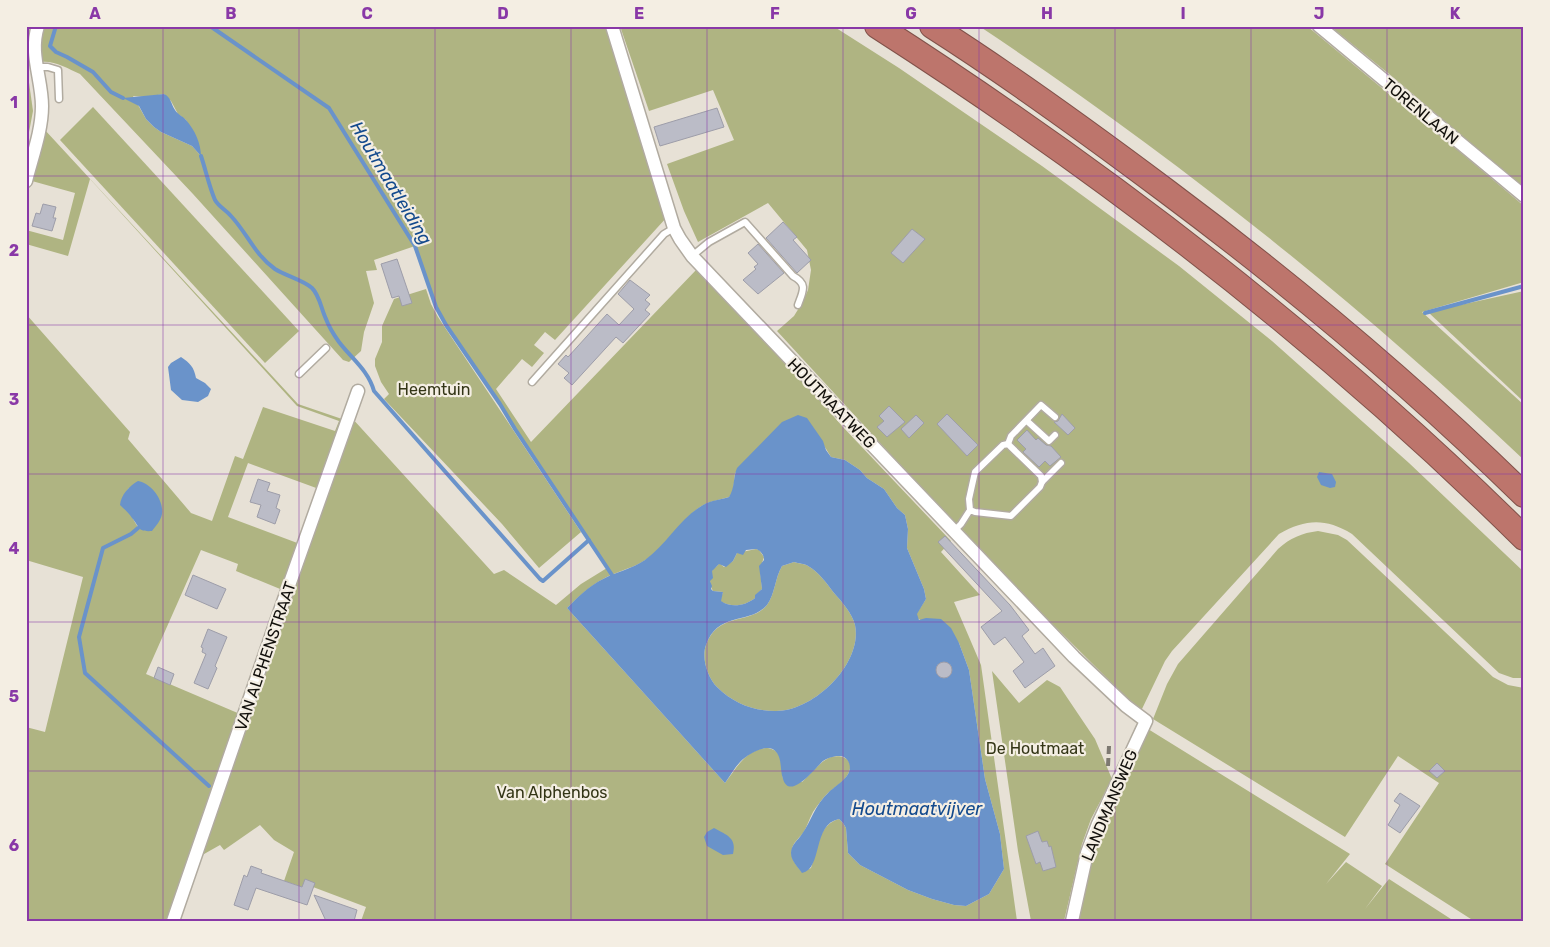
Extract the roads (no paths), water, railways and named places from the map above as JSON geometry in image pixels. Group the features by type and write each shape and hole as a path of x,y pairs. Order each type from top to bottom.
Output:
{"highway":[{"path":"878,26 966,84 1075,160 1226,274 1339,367 1418,437 1524,538"},
{"path":"932,26 1057,110 1242,247 1357,342 1453,428 1524,496"}],"street":[{"path":"26,181 39,130 42,108 41,87 34,54 38,26"},
{"name":"HOUTMAATWEG","path":"612,26 674,228 692,256 1074,657 1126,706 1146,721"},
{"name":"TORENLAAN","path":"1319,26 1524,196"},
{"name":"VAN ALPHENSTRAAT","path":"173,921 358,391"},
{"name":"LANDMANSWEG","path":"1072,921 1087,853 1098,824 1146,721"}],"lane":[{"path":"37,67 48,67 58,70 59,99"},
{"path":"692,256 709,242 745,222 793,276 803,284 798,305"},
{"path":"532,382 664,234 674,228"},
{"path":"299,374 326,348"},
{"path":"1008,444 1011,436 1041,405 1055,417"},
{"path":"1027,421 1049,441 1055,435"},
{"path":"954,531 970,510 969,499 975,472 999,447 1008,444"},
{"path":"1008,444 1041,476 1042,482"},
{"path":"970,510 1011,516 1062,463"}],"water":[{"path":"164,94 170,99 176,112 192,128 199,142 201,156 192,146 154,127 146,119 139,106 123,98"},
{"path":"181,357 191,366 196,378 211,389 208,396 198,402 182,400 171,390 168,367"},
{"name":"Houtmaatvijver","path":"798,415 807,418 823,441 831,457 845,460 860,470 867,478 884,489 897,508 905,515 908,529 907,548 924,589 926,599 917,614 919,620 926,618 941,619 951,628 959,643 969,670 985,779 1000,834 1004,869 989,894 966,906 932,899 908,890 860,865 848,853 846,828 839,819 825,829 813,864 809,870 802,873 792,859 792,848 820,802 847,776 850,768 847,760 841,756 826,759 810,775 797,785 791,787 786,785 783,779 780,759 777,753 769,748 764,748 753,752 741,761 725,783 567,608 598,582 635,566 653,554 695,510 706,503 729,497 737,468 782,422","holes":["756,549 762,553 764,558 759,566 762,589 755,595 755,598 742,604 729,605 721,601 723,592 711,589 712,571 719,564 726,567 733,561 737,553 743,555 746,550","794,562 806,565 816,571 849,612 855,625 855,640 851,655 843,670 832,683 819,695 805,703 790,709 775,711 751,708 730,698 714,683 708,673 705,662 706,645 711,634 718,627 752,615 767,605 782,566"]},
{"path":"1319,472 1332,474 1336,482 1335,487 1330,488 1321,485 1317,477"},
{"path":"138,481 148,485 156,493 161,503 161,516 152,531 141,530 120,505 126,491"},
{"path":"714,828 730,838 734,844 733,854 723,855 707,846 704,837 707,832"}],"waterway":[{"path":"56,26 50,46 56,52 93,72 111,92 123,98"},
{"name":"Houtmaatleiding","path":"210,26 329,108 415,246 436,307 446,325 612,575"},
{"path":"201,156 215,200 237,223 268,263 275,269 312,288 317,295 333,334 364,371 374,391 540,579 543,581 589,540"},
{"path":"1425,313 1524,286"},
{"path":"138,528 131,534 103,548 79,637 85,673 209,786"}],"railway":[{"path":"1108,766 1109,746"}],"park label":[{"name":"Heemtuin","path":"434,389"},
{"name":"De Houtmaat","path":"1035,748"},
{"name":"Van Alphenbos","path":"552,792"}]}
